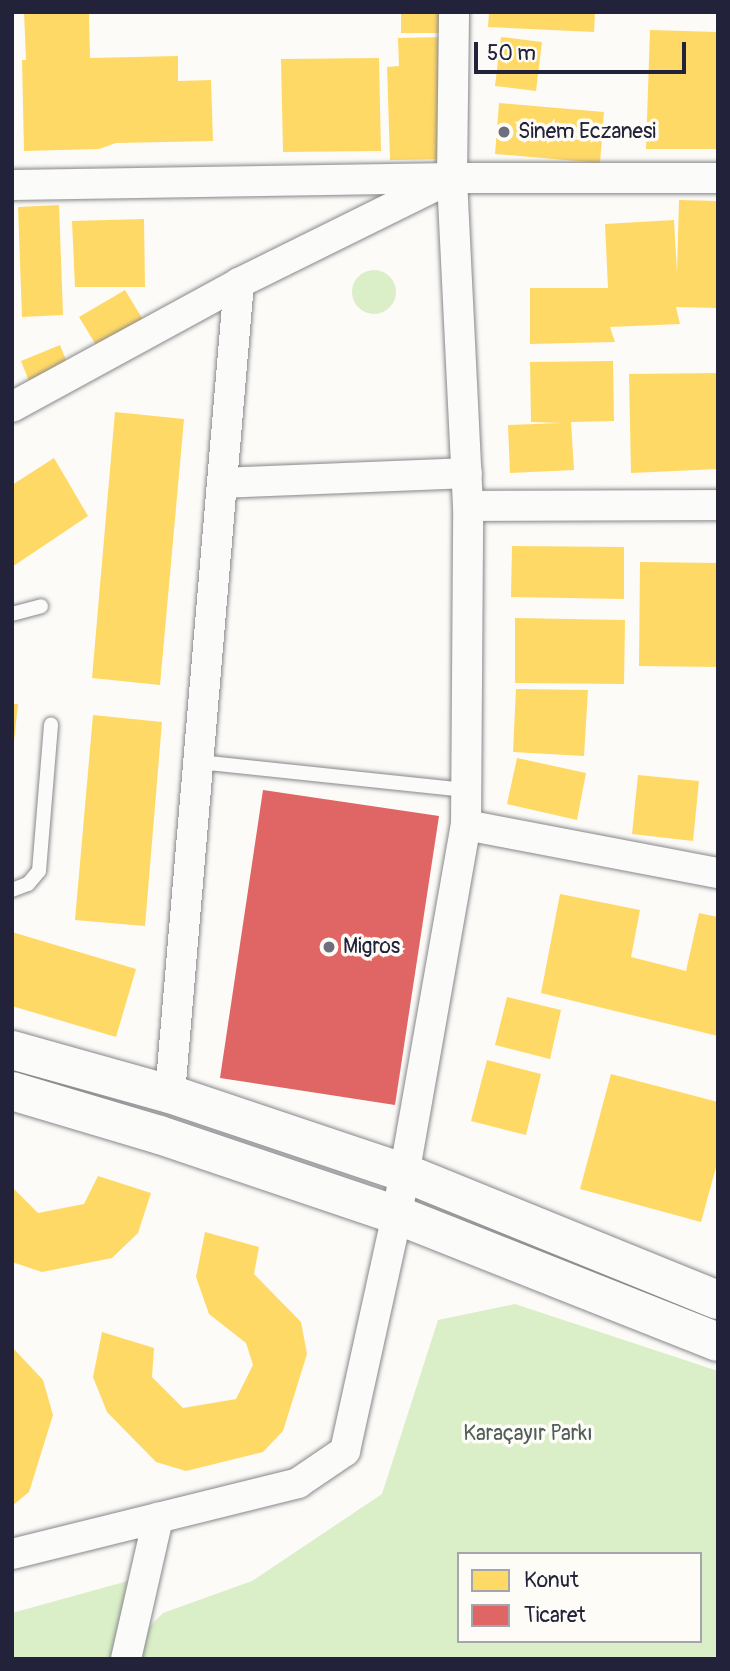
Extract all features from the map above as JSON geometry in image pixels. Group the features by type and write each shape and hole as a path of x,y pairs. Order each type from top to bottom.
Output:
{"main road":[{"path":"12,1051 170,1094 405,1173 718,1300"},
{"path":"12,1091 160,1136 397,1215 718,1342"}],"street":[{"path":"12,1554 298,1483 345,1451 397,1215 466,825 468,506 452,178 454,12"},
{"path":"12,407 239,283 452,178"},
{"path":"12,185 452,178 718,178"},
{"path":"170,1094 239,283"},
{"path":"222,483 467,473"},
{"path":"468,506 718,505"},
{"path":"466,825 718,873"},
{"path":"126,1659 158,1518"}],"lane":[{"path":"12,614 41,606"},
{"path":"12,890 28,884 39,871 51,724"},
{"path":"198,762 466,790"}],"green space":[{"path":"374,270 383,271 390,276 395,283 395,301 390,308 383,313 374,314 365,313 358,308 353,301 352,292 353,283 358,276 365,271"},
{"name":"Karaçayır Parkı","path":"515,1304 718,1371 718,1659 140,1659 147,1629 163,1613 252,1581 382,1494 438,1320"},
{"path":"135,1579 117,1659 12,1659 12,1613"}],"building: Konut":[{"path":"24,12 89,12 90,58 178,56 178,81 211,80 213,141 116,143 99,149 24,151"},
{"path":"401,12 444,12 445,33 401,33"},
{"path":"489,12 595,12 594,32 488,27"},
{"path":"650,30 718,32 718,149 646,149"},
{"path":"445,37 449,159 390,160 387,67 399,66 398,38"},
{"path":"501,37 542,42 536,91 495,86"},
{"path":"379,58 381,151 283,152 281,59"},
{"path":"499,103 604,112 600,163 495,154"},
{"path":"679,200 718,201 718,308 676,307 680,324 610,327 615,342 530,344 530,288 608,288 605,224 674,220 677,272"},
{"path":"59,205 63,315 22,317 18,207"},
{"path":"144,219 145,287 75,287 72,221"},
{"path":"125,290 145,323 99,350 79,317"},
{"path":"60,345 68,365 29,381 21,361"},
{"path":"613,361 614,421 571,422 574,470 510,473 508,425 562,423 531,422 530,362"},
{"path":"718,373 718,469 631,473 629,374"},
{"path":"115,412 184,419 160,685 92,678"},
{"path":"54,458 88,516 12,567 12,485"},
{"path":"512,546 624,547 624,599 511,597"},
{"path":"640,562 718,563 718,667 639,666"},
{"path":"515,618 625,620 624,684 515,683"},
{"path":"516,689 588,690 584,756 513,752"},
{"path":"12,704 18,704 14,741 12,740"},
{"path":"93,715 162,722 145,926 75,920"},
{"path":"517,758 586,773 577,820 507,804"},
{"path":"638,775 699,781 693,841 632,834"},
{"path":"560,894 640,910 631,957 686,971 699,913 718,917 718,1036 541,993"},
{"path":"12,932 136,969 116,1037 12,1006"},
{"path":"507,997 561,1010 550,1059 495,1045"},
{"path":"487,1060 541,1074 526,1135 471,1121"},
{"path":"611,1074 718,1102 718,1160 701,1222 580,1189"},
{"path":"98,1176 151,1193 138,1233 112,1258 42,1272 12,1262 12,1187 38,1213 84,1204"},
{"path":"205,1232 259,1247 254,1274 301,1322 307,1354 283,1431 263,1452 186,1471 156,1462 107,1412 93,1377 102,1332 154,1348 152,1377 183,1408 236,1399 253,1365 246,1343 209,1314 196,1277"},
{"path":"12,1347 43,1380 53,1415 29,1492 12,1506"}],"building: Ticaret":[{"name":"Migros","path":"263,790 439,816 395,1105 220,1078"}],"place":[{"name":"Sinem Eczanesi","path":"504,132"},
{"name":"Migros","path":"329,947"}]}
